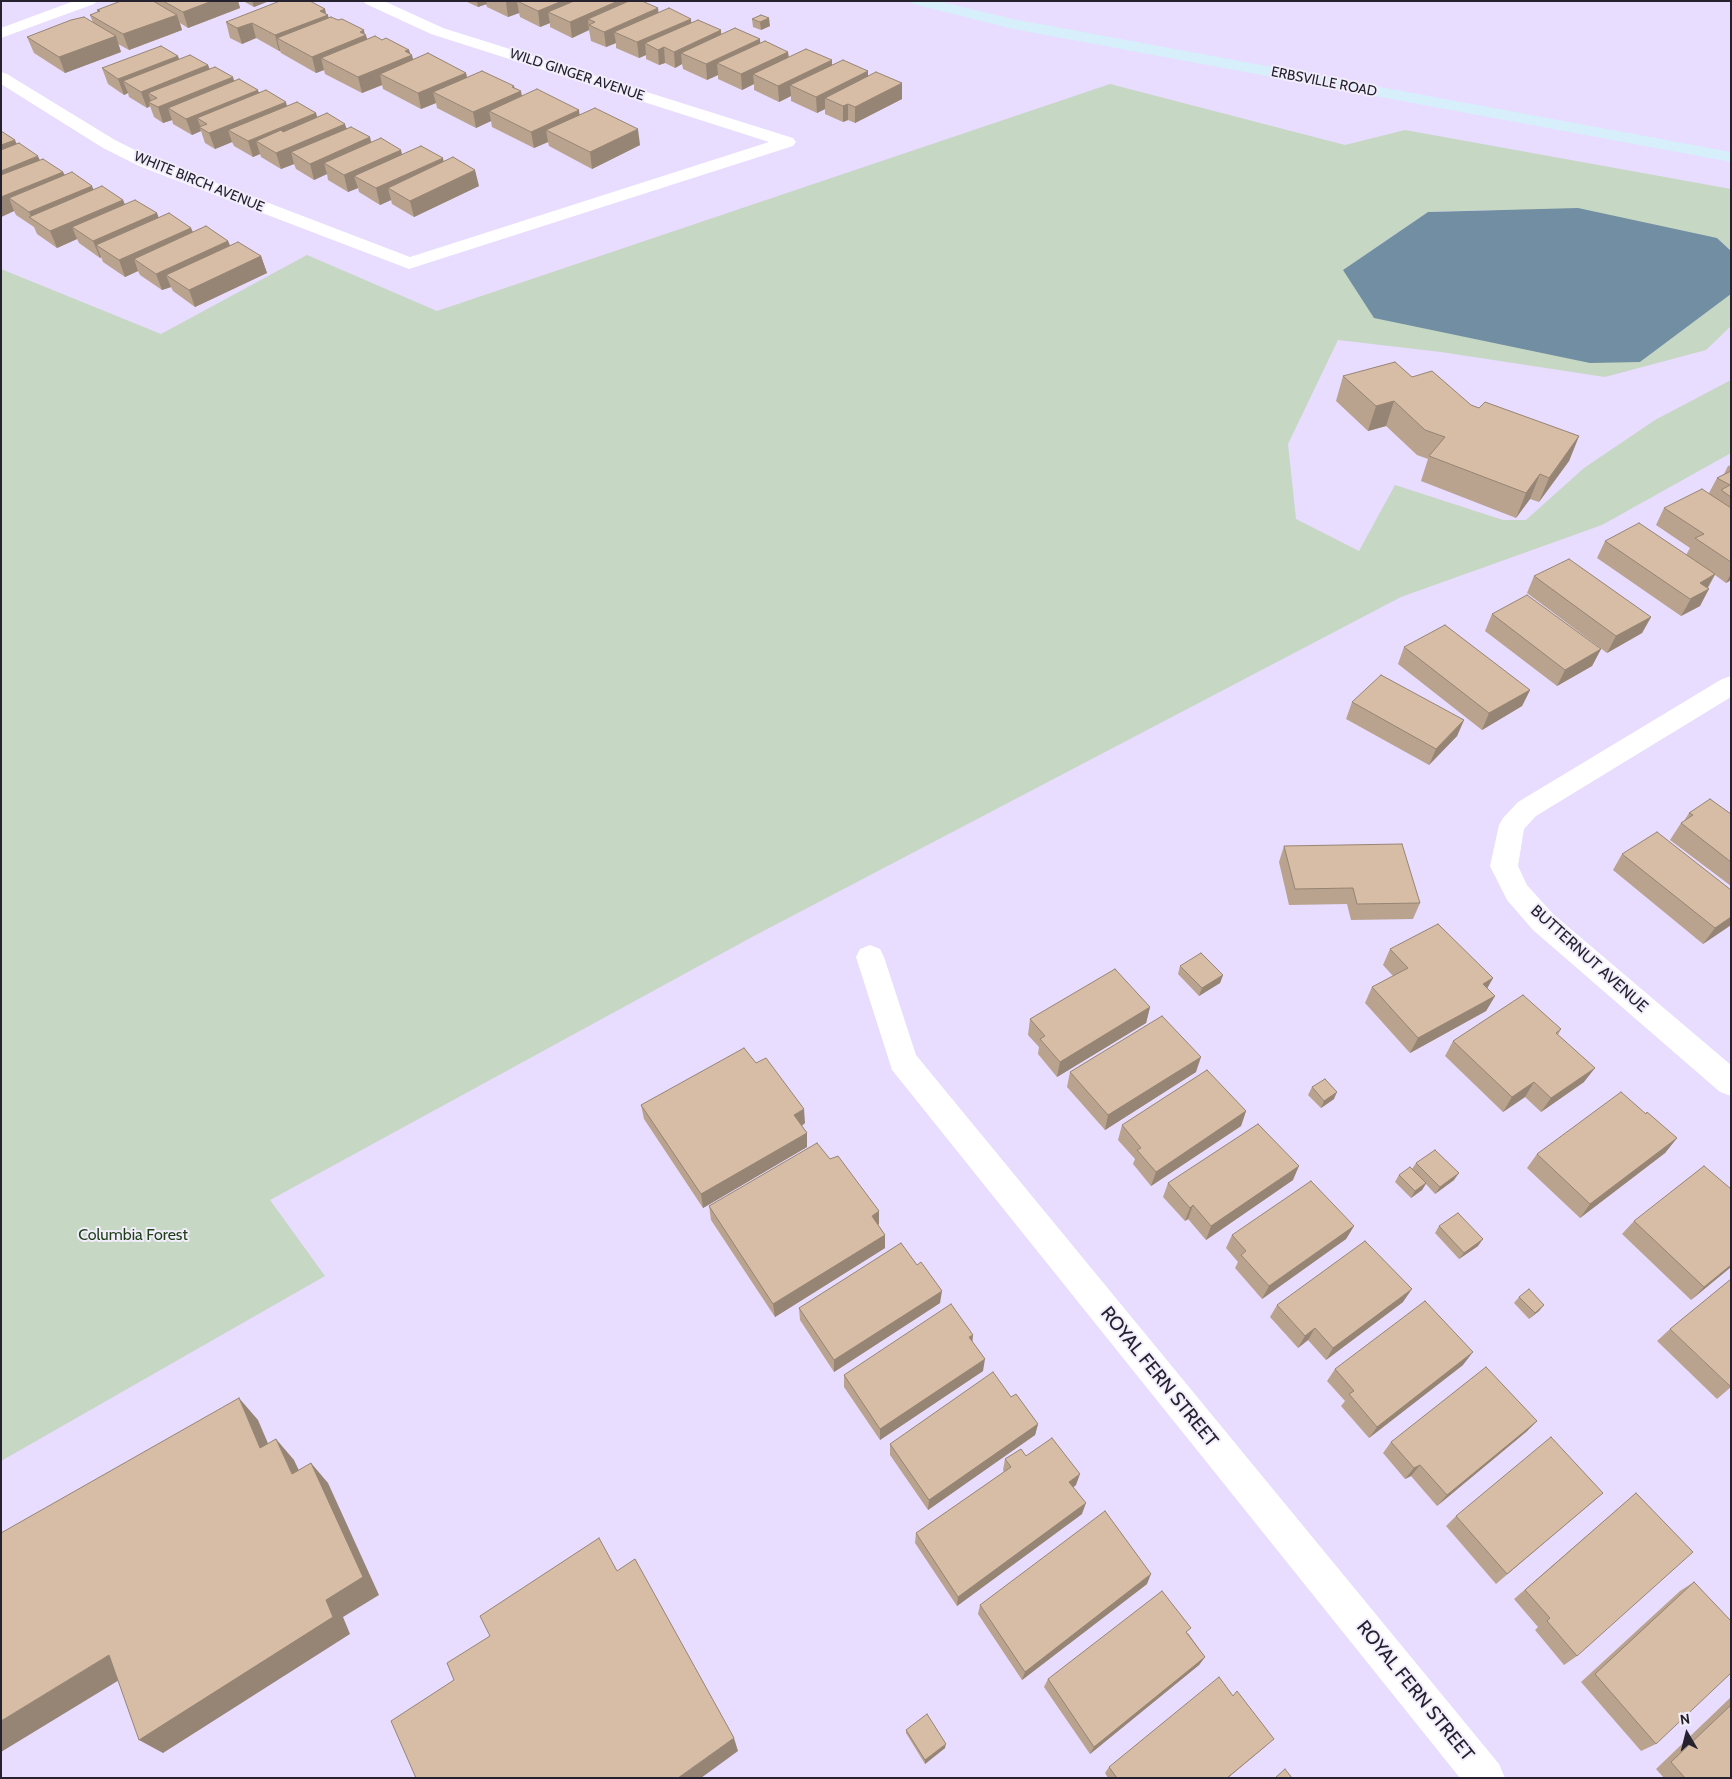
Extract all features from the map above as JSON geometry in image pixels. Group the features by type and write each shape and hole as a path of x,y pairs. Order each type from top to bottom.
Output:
{"main road":[{"name":"ERBSVILLE ROAD","path":"918,1 1013,24 1731,157"}],"street":[{"path":"1,33 89,1"},
{"name":"WILD GINGER AVENUE","path":"371,1 436,30 787,142 409,263"},
{"name":"WHITE BIRCH AVENUE","path":"1,77 109,144 145,162 409,263"},
{"name":"BUTTERNUT AVENUE","path":"1731,685 1527,809 1512,825 1504,866 1517,892 1543,922 1731,1083"},
{"name":"ROYAL FERN STREET","path":"870,957 903,1061 1485,1778"}],"green space":[{"name":"Columbia Forest","path":"1110,84 1345,145 1405,130 1731,189 1731,251 1717,238 1493,210 1428,212 1343,270 1640,362 1731,294 1731,326 1706,350 1605,377 1441,352 1338,340 1288,444 1296,519 1359,551 1395,485 1503,520 1526,520 1584,468 1655,420 1731,380 1731,453 1602,525 1401,597 752,937 270,1200 325,1276 1,1461 1,269 161,334 307,255 437,311"}],"water":[{"path":"1578,208 1717,238 1731,251 1731,294 1640,362 1590,363 1374,318 1343,270 1428,212"}],"building":[{"path":"121,1 153,1 177,15 123,34 90,15 100,11 97,10"},
{"path":"163,1 212,1 183,12"},
{"path":"280,1 310,1 325,9 320,11 328,15 275,35 252,23 237,28 226,22"},
{"path":"517,1 562,1 538,11"},
{"path":"574,1 618,1 570,22 548,12"},
{"path":"629,1 642,1 658,8 604,32 589,25 595,22 588,19"},
{"path":"669,8 691,19 637,42 614,32"},
{"path":"761,15 769,18 760,22 752,19"},
{"path":"84,17 116,36 59,57 27,37 71,20"},
{"path":"331,17 338,20 342,19 364,30 360,32 366,35 312,57 277,38"},
{"path":"698,20 721,30 674,52 664,47 658,50 645,43"},
{"path":"735,28 760,39 706,64 681,53"},
{"path":"375,36 382,40 386,38 409,50 405,51 412,55 358,77 321,58"},
{"path":"765,41 788,52 741,74 717,63"},
{"path":"161,46 178,56 118,79 102,68"},
{"path":"806,49 832,60 778,86 753,74"},
{"path":"428,53 466,73 418,93 380,74"},
{"path":"190,55 208,65 141,92 123,81"},
{"path":"843,60 868,71 816,97 790,85"},
{"path":"215,67 233,77 158,107 148,102 157,98 148,93"},
{"path":"482,71 521,91 473,112 433,92"},
{"path":"876,72 902,83 855,107 848,104 843,106 825,98"},
{"path":"239,79 258,90 186,119 168,108"},
{"path":"537,89 579,110 531,132 489,111"},
{"path":"266,90 286,102 209,133 199,127 207,124 197,118"},
{"path":"297,102 316,113 248,141 228,130"},
{"path":"595,108 638,129 590,152 546,130"},
{"path":"327,113 345,124 276,153 256,141 281,130 283,132"},
{"path":"351,127 370,137 310,164 291,152"},
{"path":"1,131 15,140 1,145"},
{"path":"381,138 401,150 344,175 324,163"},
{"path":"19,143 38,156 1,171 1,150"},
{"path":"421,146 443,158 376,188 354,176"},
{"path":"453,157 475,170 410,201 388,188"},
{"path":"43,159 63,172 1,197 1,175"},
{"path":"72,172 92,186 29,212 9,198"},
{"path":"102,186 123,200 50,231 29,217"},
{"path":"135,200 157,213 93,241 72,227"},
{"path":"169,213 191,228 119,260 96,245"},
{"path":"206,226 228,241 156,274 134,259"},
{"path":"238,242 261,256 189,290 166,275"},
{"path":"1395,362 1412,377 1432,371 1471,405 1479,408 1485,402 1579,436 1549,478 1540,474 1526,493 1429,456 1445,437 1425,430 1394,401 1376,406 1343,376"},
{"path":"1731,471 1731,497 1721,490 1730,485 1717,478"},
{"path":"1702,489 1731,508 1731,562 1695,538 1704,534 1664,508"},
{"path":"1639,523 1715,574 1700,583 1709,589 1690,599 1605,541"},
{"path":"1569,559 1651,617 1616,636 1534,576"},
{"path":"1527,595 1601,649 1565,670 1492,614"},
{"path":"1445,625 1530,690 1489,713 1404,647"},
{"path":"1381,675 1464,720 1436,749 1352,702"},
{"path":"1710,799 1731,814 1731,862 1681,823 1693,815 1689,813"},
{"path":"1657,832 1731,890 1731,917 1715,928 1622,854"},
{"path":"1402,844 1420,903 1357,904 1353,888 1295,889 1284,846"},
{"path":"1438,924 1493,978 1483,984 1495,996 1418,1038 1372,987 1408,968 1390,949"},
{"path":"1201,953 1223,975 1202,988 1180,966"},
{"path":"1115,969 1150,1007 1060,1062 1040,1039 1045,1036 1030,1019"},
{"path":"1523,995 1561,1029 1556,1033 1595,1068 1551,1098 1534,1082 1512,1097 1453,1041"},
{"path":"1162,1016 1201,1057 1108,1115 1070,1072"},
{"path":"744,1048 756,1063 766,1058 804,1109 794,1115 807,1133 701,1194 641,1105"},
{"path":"1207,1070 1246,1111 1156,1172 1137,1150 1141,1148 1122,1125"},
{"path":"1325,1079 1337,1092 1324,1101 1312,1087"},
{"path":"1621,1092 1677,1138 1590,1204 1537,1154"},
{"path":"1258,1124 1299,1166 1211,1226 1193,1205 1190,1208 1168,1183"},
{"path":"817,1143 830,1159 838,1156 879,1211 872,1216 885,1235 773,1304 709,1206"},
{"path":"1435,1150 1459,1173 1440,1187 1416,1163"},
{"path":"1704,1166 1731,1189 1731,1265 1704,1287 1634,1221"},
{"path":"1410,1167 1426,1183 1415,1191 1399,1175"},
{"path":"1311,1181 1354,1226 1269,1286 1241,1255 1246,1251 1232,1235"},
{"path":"1458,1213 1483,1239 1464,1253 1439,1226"},
{"path":"1365,1241 1412,1289 1333,1348 1315,1328 1305,1336 1277,1305"},
{"path":"901,1243 917,1265 921,1262 942,1291 834,1360 799,1308"},
{"path":"1731,1279 1731,1387 1670,1329"},
{"path":"1529,1289 1544,1305 1535,1313 1519,1297"},
{"path":"1425,1301 1473,1352 1377,1427 1349,1394 1354,1391 1335,1369"},
{"path":"951,1304 973,1335 969,1337 985,1359 880,1429 844,1375"},
{"path":"1486,1367 1537,1421 1447,1495 1420,1465 1414,1468 1391,1442"},
{"path":"993,1372 1011,1397 1016,1394 1038,1424 929,1500 890,1444"},
{"path":"239,1398 260,1448 276,1439 292,1474 311,1463 363,1577 326,1600 333,1617 139,1740 109,1655 1,1721 1,1533"},
{"path":"1551,1437 1603,1493 1507,1574 1456,1516"},
{"path":"1052,1438 1080,1474 1069,1482 1086,1503 958,1597 916,1533 1011,1467 1005,1459 1021,1449 1026,1456"},
{"path":"1636,1493 1693,1552 1577,1656 1547,1621 1550,1618 1525,1590"},
{"path":"1105,1511 1151,1574 1025,1672 980,1605"},
{"path":"599,1538 617,1571 635,1559 734,1738 678,1778 416,1778 391,1721 454,1680 447,1663 490,1636 480,1616"},
{"path":"1694,1582 1731,1621 1731,1673 1656,1744 1595,1674"},
{"path":"1162,1591 1191,1628 1186,1632 1205,1657 1094,1747 1048,1679"},
{"path":"1219,1677 1233,1696 1237,1691 1274,1739 1227,1778 1117,1778 1109,1767"},
{"path":"1731,1705 1731,1778 1685,1778 1671,1762"},
{"path":"927,1714 946,1744 925,1760 906,1730"},
{"path":"1285,1769 1292,1778 1275,1778"}]}
